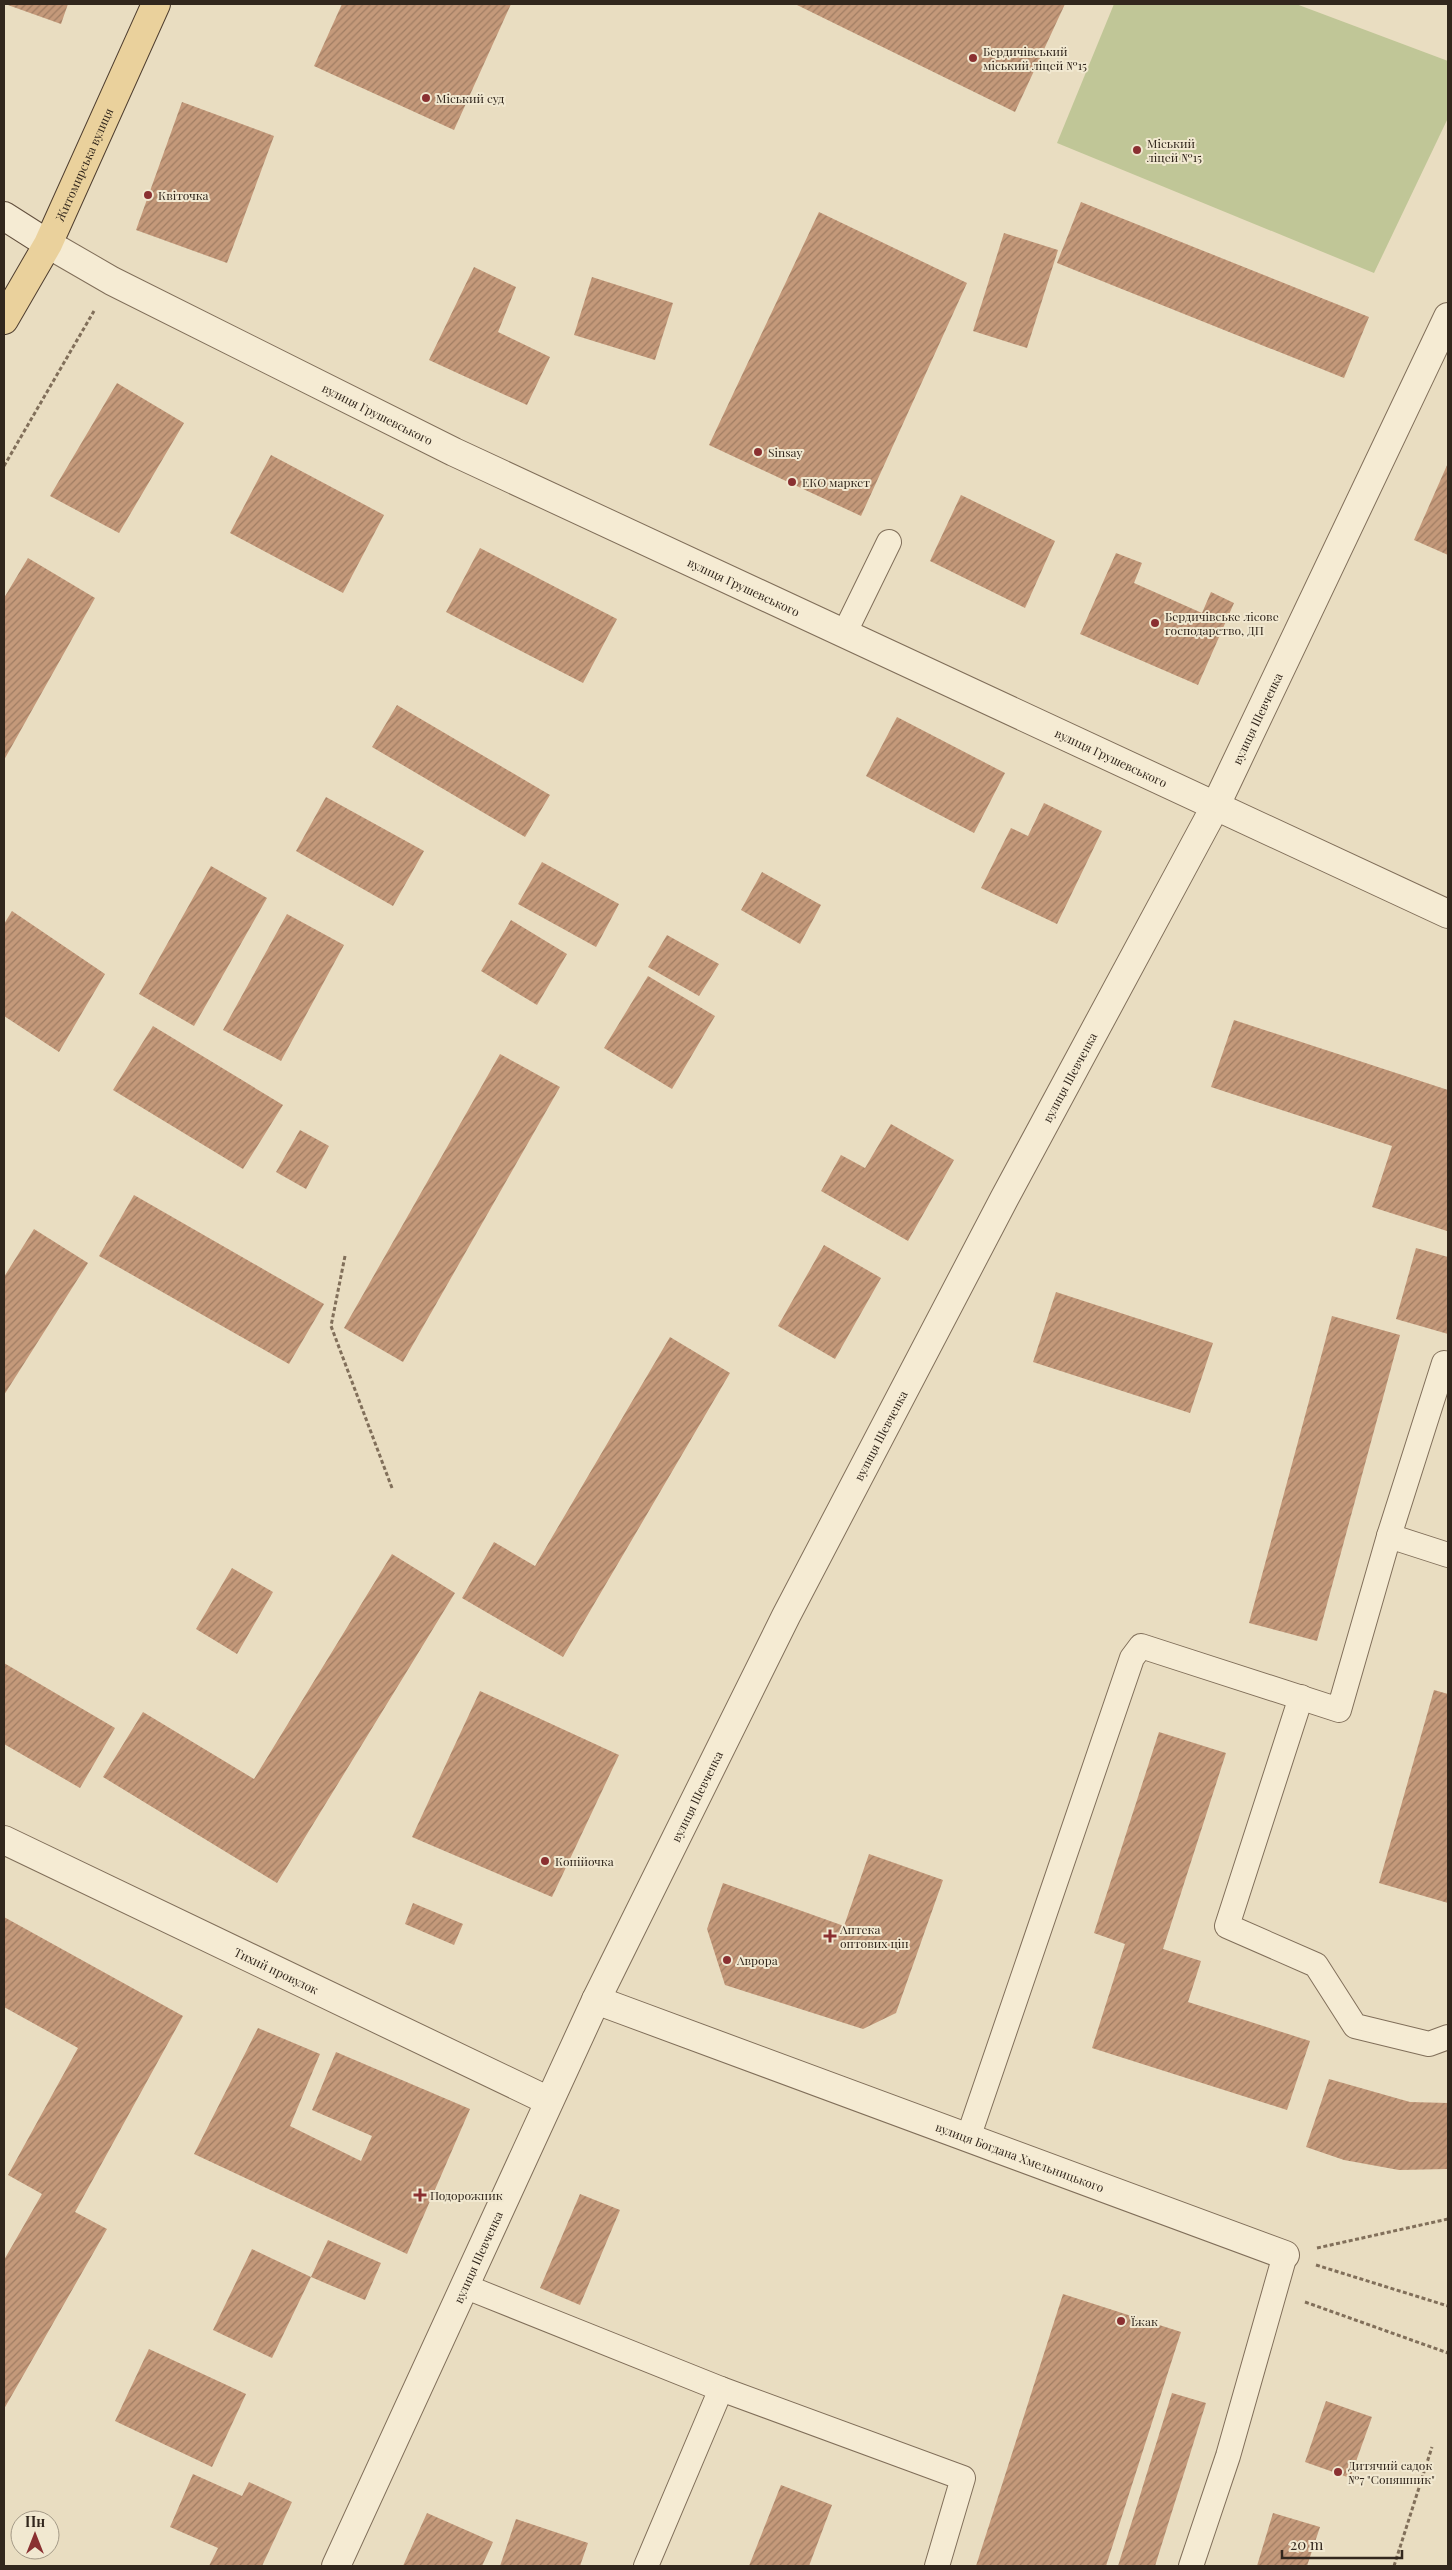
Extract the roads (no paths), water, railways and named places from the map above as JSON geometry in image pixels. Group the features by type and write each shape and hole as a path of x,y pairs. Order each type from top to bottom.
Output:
{"main road":[{"name":"Житомирська вулиця","path":"4,320 48,244 156,4"}],"street":[{"name":"вулиця Грушевського","path":"4,216 112,281 454,452 1448,914"},
{"name":"вулиця Шевченка","path":"336,2566 596,2000 786,1616 1004,1199 1215,807 1448,317"},
{"name":"Тихий провулок","path":"4,1840 549,2101"},
{"name":"вулиця Богдана Хмельницького","path":"596,2000 1285,2255"}],"lane":[{"path":"844,634 890,542"},
{"path":"968,2138 1132,1658 1141,1646 1339,1710 1389,1536 1444,1363 1448,1364"},
{"path":"1389,1536 1448,1554"},
{"path":"1301,1697 1227,1926 1316,1965 1355,2026 1429,2044 1448,2037"},
{"path":"1190,2566 1228,2456 1285,2255"},
{"path":"464,2286 721,2388 964,2478 937,2566"},
{"path":"646,2566 721,2388"}],"place":[{"name":"Бердичівський міський ліцей №15","path":"973,58"},
{"name":"Міський суд","path":"426,98"},
{"name":"Міський ліцей №15","path":"1137,150"},
{"name":"Квіточка","path":"148,195"},
{"name":"Sinsay","path":"758,452"},
{"name":"ЕКО маркет","path":"792,482"},
{"name":"Бердичівське лісове господарство, ДП","path":"1155,623"},
{"name":"Копійочка","path":"545,1861"},
{"name":"Аптека оптових цін","path":"830,1936"},
{"name":"Аврора","path":"727,1960"},
{"name":"Подорожник","path":"420,2195"},
{"name":"Їжак","path":"1121,2321"},
{"name":"Дитячий садок №7 \"Соняшник\"","path":"1338,2472"}]}
